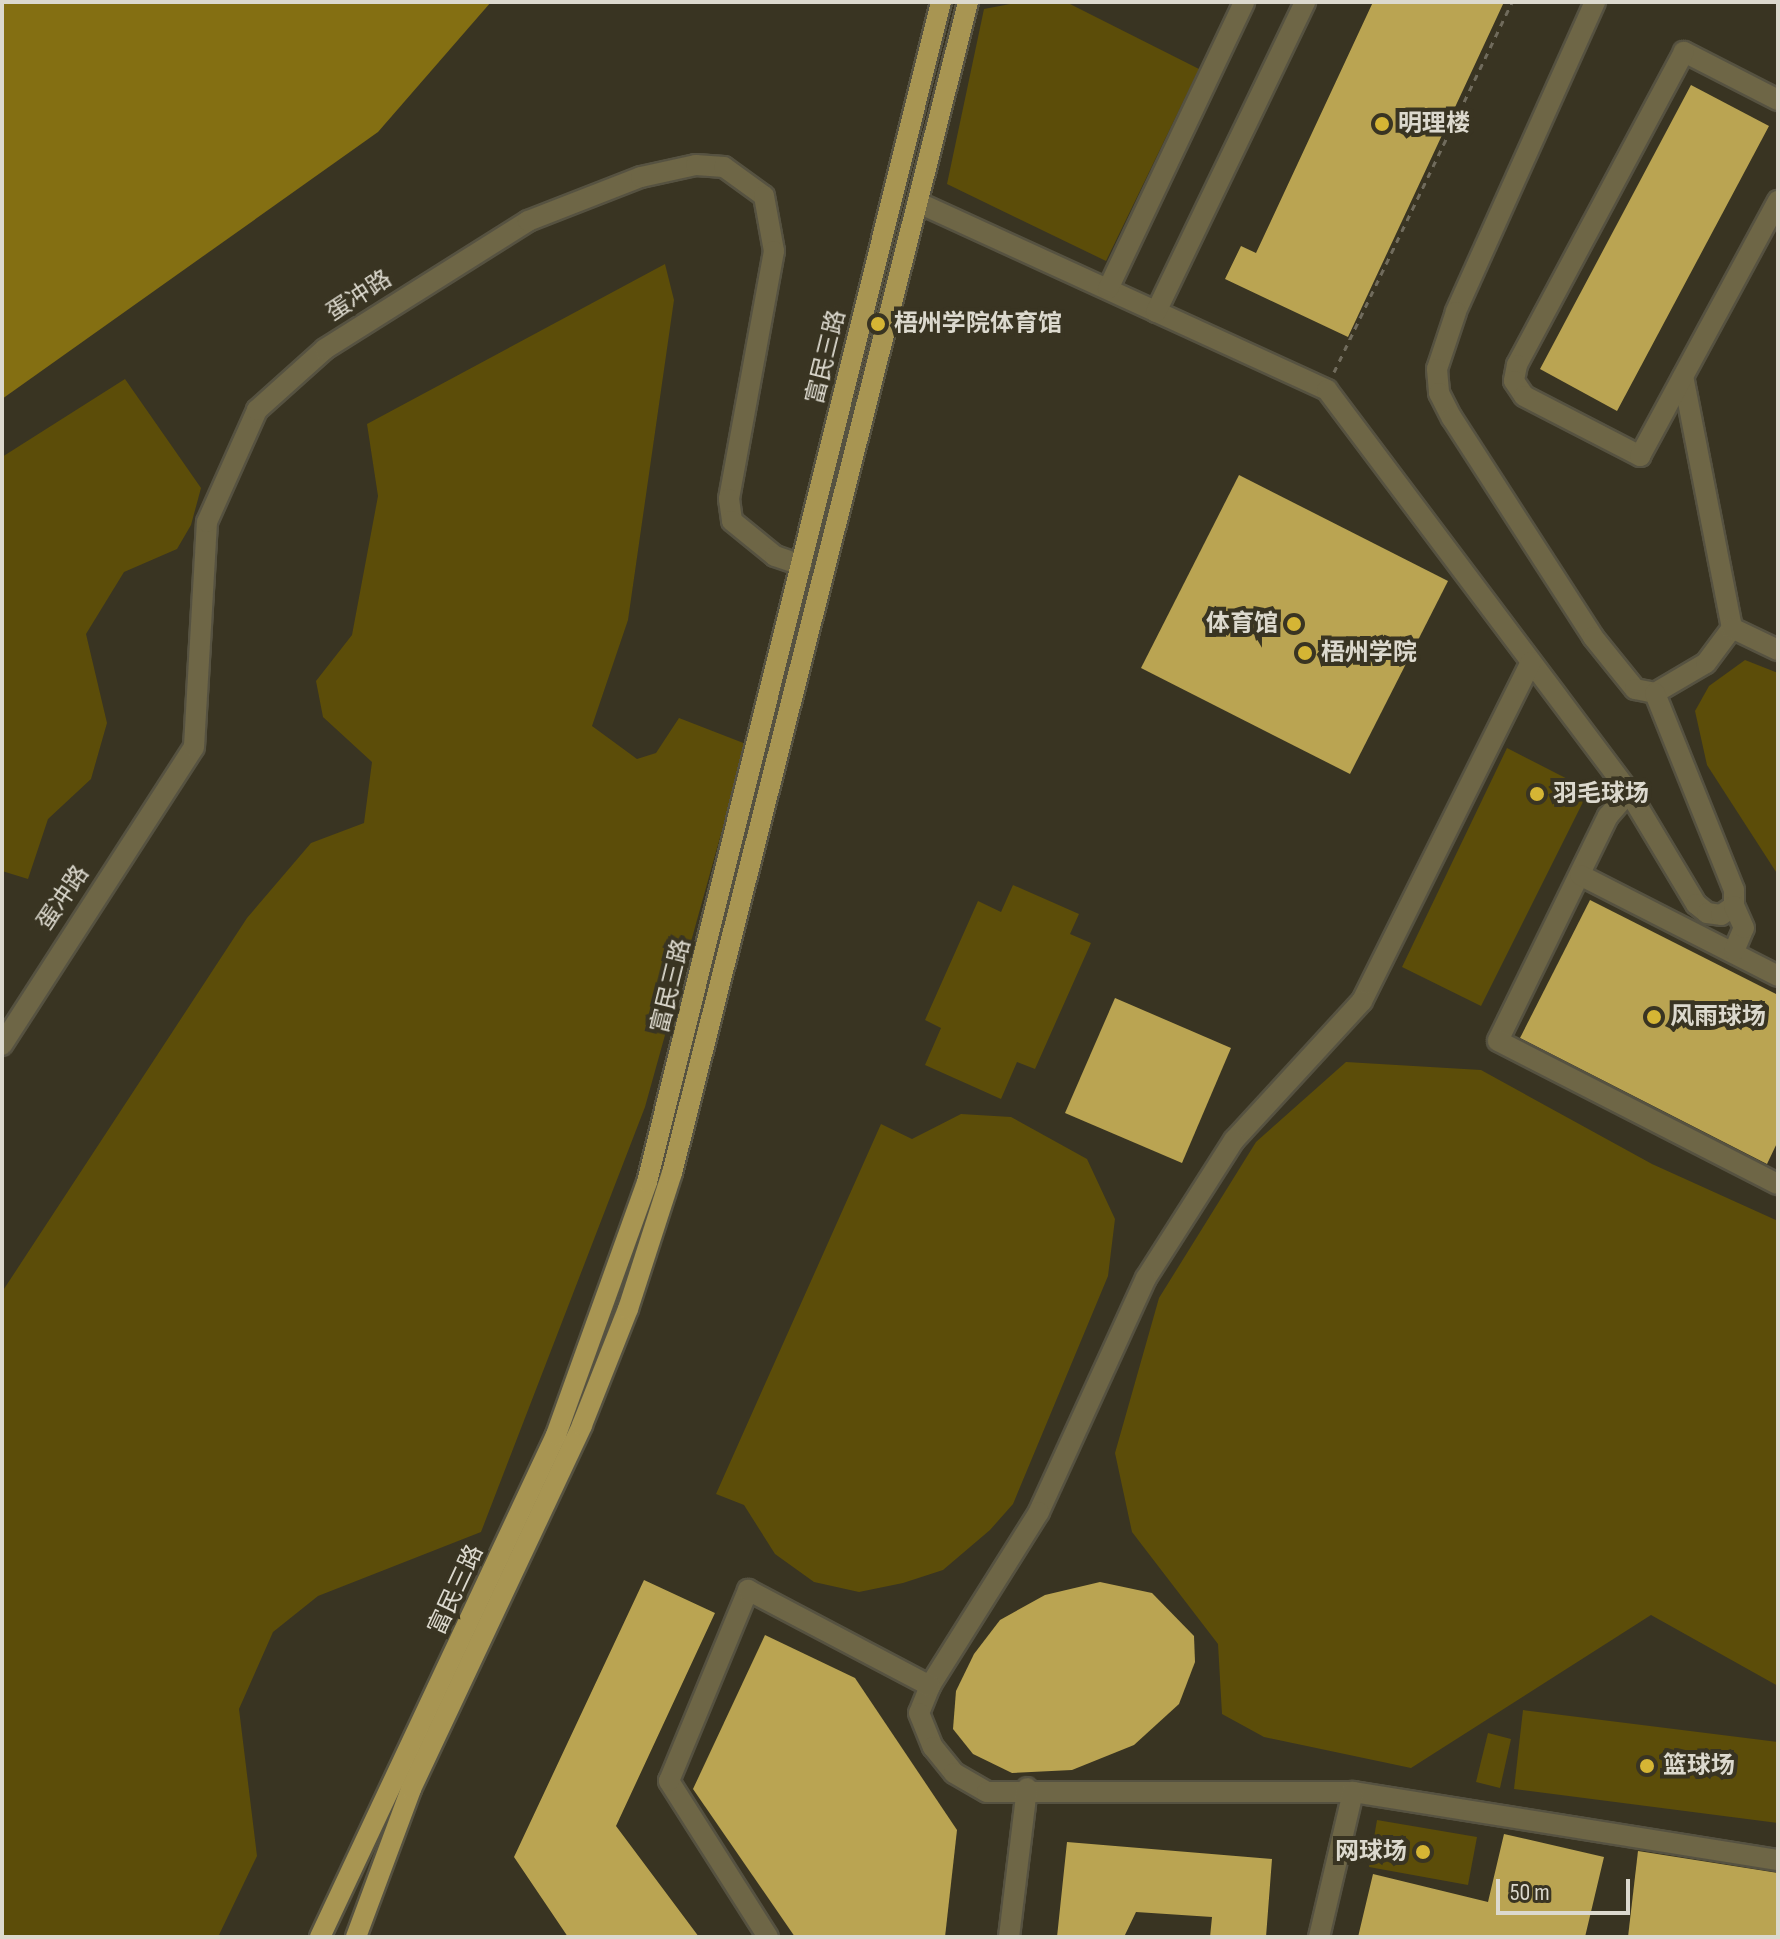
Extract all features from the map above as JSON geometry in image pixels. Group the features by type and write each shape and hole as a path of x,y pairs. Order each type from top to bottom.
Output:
{"main road":[{"name":"富民三路","path":"320,1937 556,1435 600,1324 667,1112 941,2"},
{"name":"富民三路","path":"356,1937 411,1789 570,1453 637,1283 672,1173 968,2"}],"lane":[{"path":"1108,289 1244,2"},
{"path":"1156,312 1305,2"},
{"path":"1595,2 1456,312 1437,369 1439,393 1593,637 1635,689 1655,693 1706,663 1732,628 1683,377"},
{"path":"1778,100 1684,52 1517,365 1514,381 1524,396 1640,456 1778,201"},
{"name":"蛋冲路","path":"2,1045 194,747 207,522 251,420 278,386 325,349 514,229 558,205 696,165 724,167 764,196 774,251 729,499 732,521 775,556 801,565"},
{"path":"919,203 1327,390 1629,792 1696,904 1707,913 1721,915 1734,906"},
{"path":"1732,628 1778,650"},
{"path":"1531,662 1362,1001 1234,1140 1146,1278 1039,1512 930,1686 919,1713 933,1747 954,1773 987,1792 1027,1788 1353,1792 1778,1860"},
{"path":"1655,693 1734,890 1734,906 1744,928 1734,951"},
{"path":"1629,792 1608,816 1498,1041 1778,1184"},
{"path":"1580,875 1778,976"},
{"path":"768,1937 669,1781 748,1590 930,1686"},
{"path":"1009,1937 1027,1788"},
{"path":"1319,1937 1353,1792"}],"path":[{"path":"1327,390 1348,337 1512,2"}],"shaded area":[{"path":"2,2 491,2 378,132 2,399"},
{"path":"1020,2 1066,2 1199,69 1106,261 947,184 984,9"},
{"path":"665,264 674,300 628,620 592,726 637,759 656,753 679,718 746,744 645,1107 481,1532 318,1596 273,1632 239,1709 257,1856 218,1937 2,1937 2,1292 247,918 311,843 364,823 372,762 323,717 316,681 352,635 378,496 367,424"},
{"path":"125,379 201,488 191,525 177,549 124,572 86,634 107,723 91,779 48,819 28,879 2,871 2,457"},
{"path":"1745,660 1778,673 1778,875 1707,765 1695,711 1709,686"},
{"path":"1507,748 1589,790 1481,1006 1402,967"},
{"path":"1013,885 1079,914 1070,934 1091,943 1035,1069 1017,1062 1001,1099 925,1065 941,1028 925,1020 978,901 1001,912"},
{"path":"1346,1062 1481,1070 1652,1164 1778,1221 1778,1686 1651,1615 1411,1768 1264,1737 1222,1714 1218,1644 1132,1532 1115,1453 1159,1298 1256,1142"},
{"path":"961,1114 1011,1117 1087,1159 1115,1219 1108,1276 1013,1504 990,1530 943,1570 903,1583 859,1592 814,1582 775,1554 744,1505 716,1494 881,1124 912,1139"},
{"name":"篮球场","path":"1523,1710 1778,1742 1778,1823 1514,1789"},
{"path":"1488,1733 1511,1739 1500,1788 1476,1782"},
{"name":"网球场","path":"1377,1820 1477,1837 1468,1885 1369,1867"}],"building":[{"name":"明理楼","path":"1373,2 1504,2 1348,337 1225,279 1241,246 1256,253"},
{"path":"1691,85 1769,126 1617,411 1540,369"},
{"name":"体育馆","path":"1239,475 1448,581 1350,774 1141,668"},
{"name":"风雨球场","path":"1590,900 1778,995 1778,1141 1767,1164 1520,1038"},
{"path":"1115,998 1231,1048 1182,1163 1065,1113"},
{"path":"644,1580 715,1613 616,1826 699,1937 568,1937 514,1857"},
{"path":"1100,1582 1152,1593 1194,1636 1195,1662 1179,1704 1134,1745 1072,1770 1012,1773 973,1754 953,1729 956,1691 974,1654 1000,1620 1045,1595"},
{"path":"765,1635 855,1678 957,1830 945,1937 795,1937 693,1789"},
{"path":"1504,1834 1604,1857 1585,1937 1358,1937 1373,1874 1488,1902"},
{"path":"1067,1842 1272,1859 1266,1937 1210,1937 1212,1917 1136,1912 1124,1937 1057,1937"},
{"path":"1638,1851 1778,1873 1778,1937 1628,1937"}],"place":[{"name":"明理楼","path":"1382,124"},
{"name":"梧州学院体育馆","path":"878,324"},
{"name":"体育馆","path":"1294,624"},
{"name":"梧州学院","path":"1305,653"},
{"name":"羽毛球场","path":"1537,794"},
{"name":"风雨球场","path":"1654,1017"},
{"name":"篮球场","path":"1647,1766"},
{"name":"网球场","path":"1423,1852"}]}
